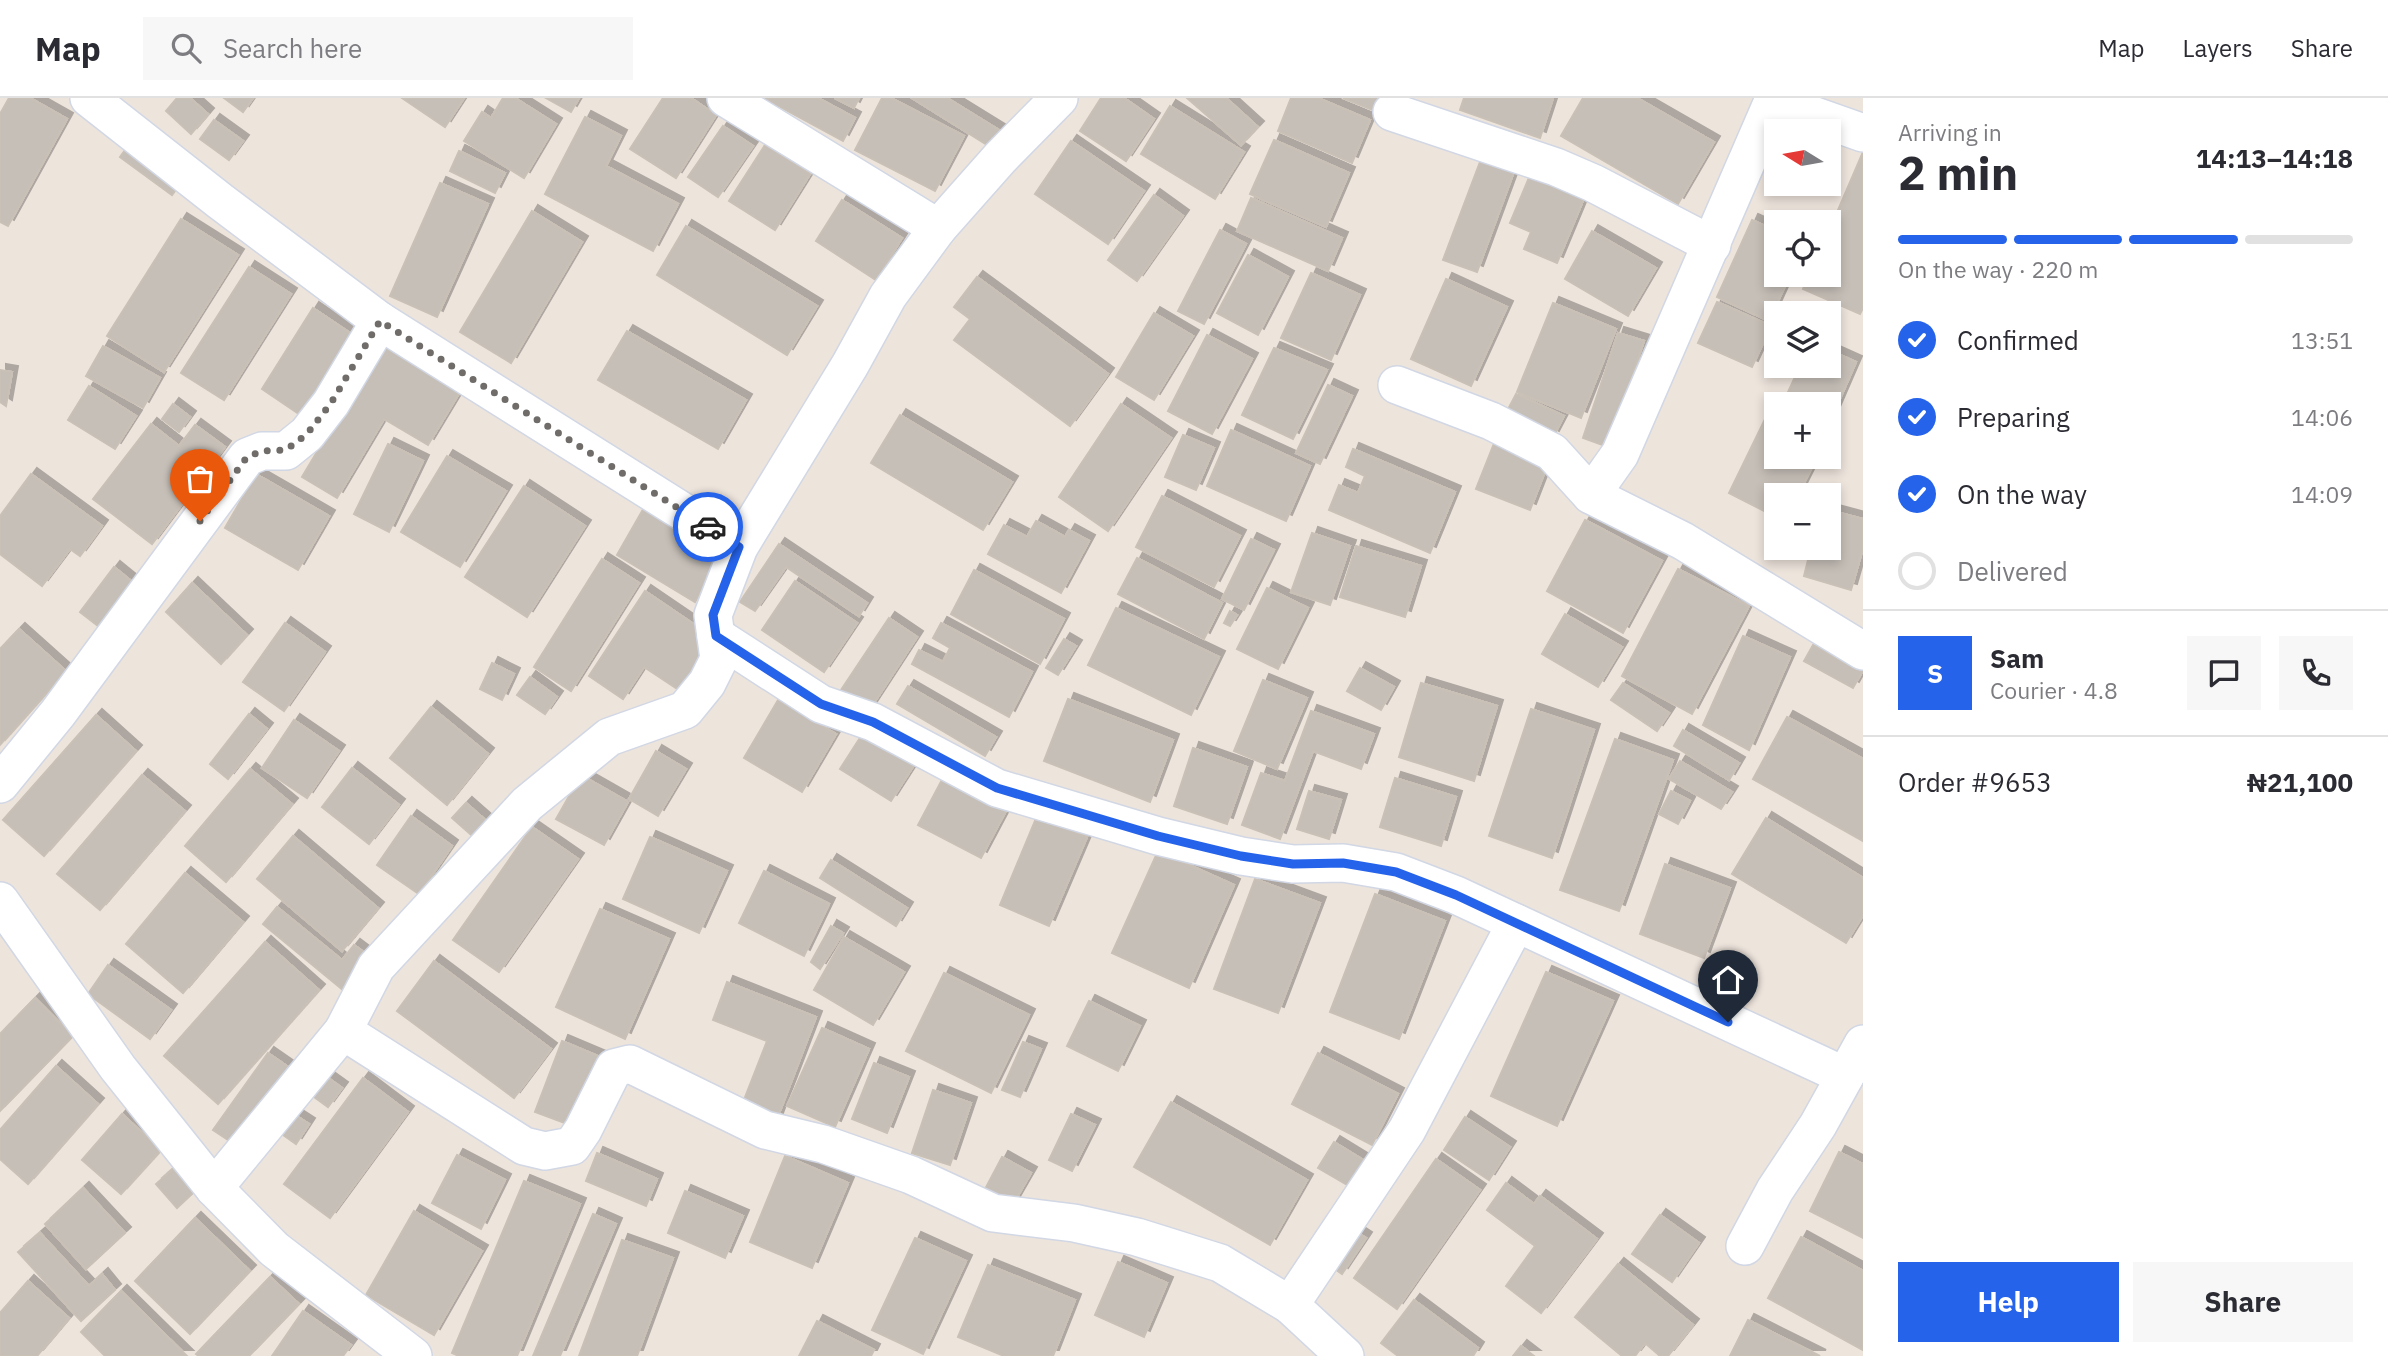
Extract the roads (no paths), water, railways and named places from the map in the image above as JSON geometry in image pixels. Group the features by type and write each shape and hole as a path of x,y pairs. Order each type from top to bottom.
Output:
{"street":[{"path":"89,98 380,321 739,547"},
{"path":"726,98 938,228"},
{"path":"214,1188 342,1031 376,967 527,804 609,737 685,710 719,659 713,615 739,547 850,365 888,296 938,228 1000,158 1059,98"},
{"path":"1591,495 1620,454 1773,101 1863,133"},
{"path":"1392,112 1556,167 1593,183 1712,245"},
{"path":"0,784 58,713 247,457 262,451 286,450 307,434 331,403 380,321"},
{"path":"1396,385 1491,421 1552,452 1591,495 1683,541 1863,651"},
{"path":"716,636 821,704 873,722 997,788 1158,836 1241,856 1293,864 1343,863 1396,872 1456,895 1845,1076"},
{"path":"0,901 118,1068 214,1188 274,1250 413,1356"},
{"path":"1290,1305 1407,1130 1516,923"},
{"path":"342,1031 524,1146 545,1151 572,1146 614,1068 630,1064 765,1130 823,1144 911,1175 993,1213 1074,1223 1137,1237 1220,1263 1290,1305 1345,1356"},
{"path":"1745,1245 1775,1190 1818,1125 1863,1044"}]}
